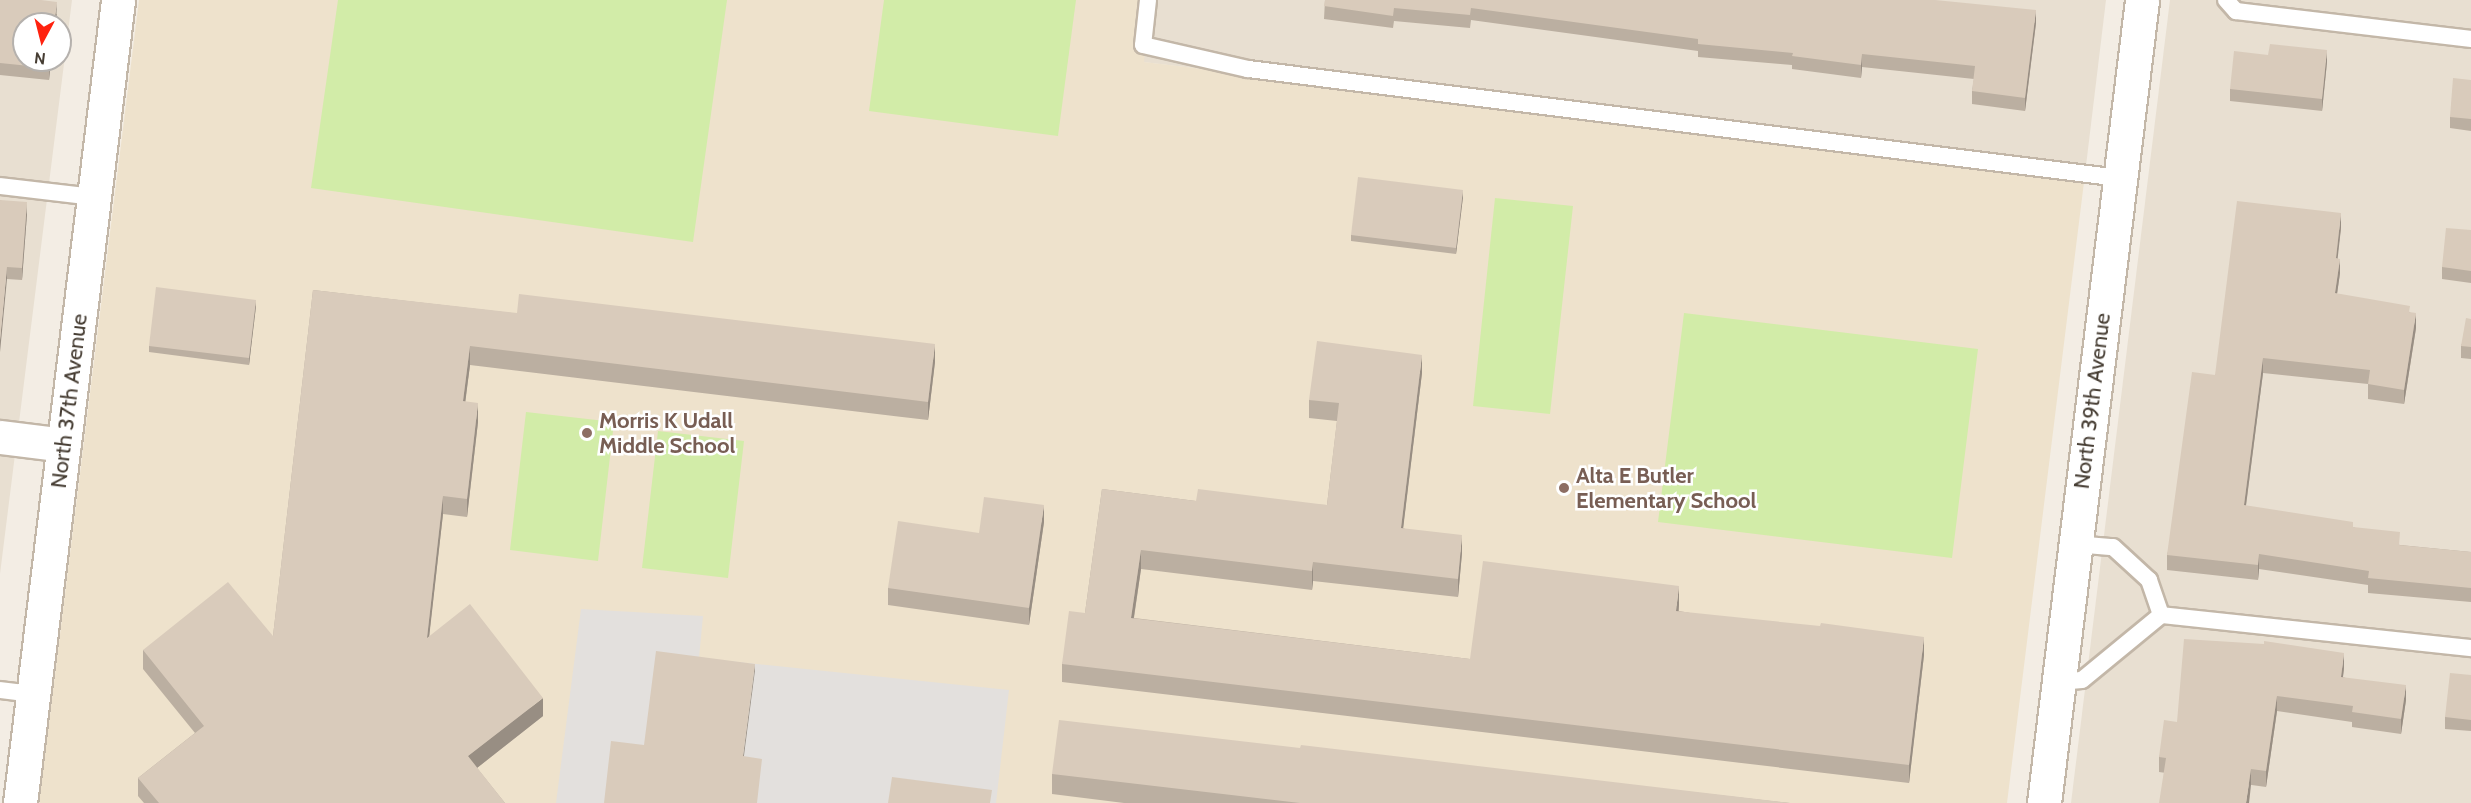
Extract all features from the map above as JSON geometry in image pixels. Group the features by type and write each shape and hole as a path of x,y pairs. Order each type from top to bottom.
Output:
{"street":[{"name":"North 37th Avenue","path":"20,803 118,0"},
{"name":"North 39th Avenue","path":"2043,803 2142,0"},
{"path":"0,437 64,445"}],"lane":[{"path":"1148,0 1143,45 1248,69 2120,178"},
{"path":"2226,0 2236,11 2471,39"},
{"path":"0,186 94,197"},
{"path":"2075,544 2113,547 2149,580 2161,615"},
{"path":"2058,682 2082,680 2161,615 2471,648"},
{"path":"0,690 33,694"}],"shaded area":[{"path":"0,0 72,0 70,12 12,12 12,72 63,72 0,574"},
{"path":"139,0 1150,0 1144,62 2085,174 2007,803 39,803"},
{"path":"1150,0 2106,0 2085,174 1143,62"},
{"path":"2170,0 2471,0 2471,803 2071,803"},
{"path":"581,609 703,616 699,658 1009,690 996,803 556,803"}],"green space":[{"path":"338,0 727,0 693,242 311,188"},
{"path":"884,0 1076,0 1058,136 869,111"},
{"path":"1495,198 1573,206 1550,414 1473,406"},
{"path":"1684,313 1978,349 1952,558 1658,522"},
{"path":"526,412 614,422 598,561 510,550"},
{"path":"658,431 744,441 728,578 642,568"}],"building":[{"path":"0,0 57,2 56,12 12,12 12,64 0,63"},
{"path":"1325,0 1935,0 2036,10 2025,98 1972,91 1975,66 1862,54 1861,65 1792,56 1793,53 1698,44 1698,39 1471,8 1470,15 1394,8 1393,16 1324,6"},
{"path":"2270,44 2327,50 2322,99 2230,89 2234,51 2268,55"},
{"path":"2453,78 2471,80 2471,119 2450,117"},
{"path":"1358,177 1463,190 1456,248 1351,235"},
{"path":"0,200 27,202 22,268 7,267 0,340"},
{"path":"2237,201 2341,213 2336,258 2340,259 2335,293 2410,306 2409,312 2416,313 2404,390 2368,384 2370,370 2263,358 2244,505 2353,522 2353,527 2400,532 2399,545 2471,552 2471,588 2368,578 2369,571 2259,554 2258,565 2167,555 2192,372 2215,375"},
{"path":"2446,228 2471,230 2471,271 2442,267"},
{"path":"156,287 256,300 249,358 149,346"},
{"path":"313,290 517,313 519,294 935,344 928,402 470,346 463,401 478,403 467,499 443,496 427,638 470,604 543,698 468,756 505,803 159,803 138,778 204,726 143,650 228,582 273,636"},
{"path":"2466,318 2471,319 2471,347 2461,346"},
{"path":"1317,341 1422,355 1401,528 1462,535 1458,579 1313,562 1312,571 1141,550 1131,618 1470,659 1483,561 1679,586 1676,611 1820,626 1821,623 1924,637 1909,765 1062,664 1069,611 1085,613 1102,489 1196,501 1198,489 1327,505 1339,403 1309,400"},
{"path":"984,497 1044,505 1029,608 888,588 898,521 979,533"},
{"path":"2184,639 2264,644 2264,641 2344,653 2341,677 2406,685 2401,719 2352,712 2353,706 2277,696 2266,771 2251,769 2246,803 2159,803 2166,758 2159,757 2164,720 2177,722"},
{"path":"656,651 755,664 743,756 762,759 757,803 604,803 611,741 644,745"},
{"path":"2450,673 2471,675 2471,720 2445,717"},
{"path":"1059,720 1300,748 1301,745 1790,803 1300,803 1052,774"},
{"path":"892,777 992,790 990,803 888,803"}],"place":[{"name":"Morris K Udall Middle School","path":"587,433"},
{"name":"Alta E Butler Elementary School","path":"1564,488"}]}
